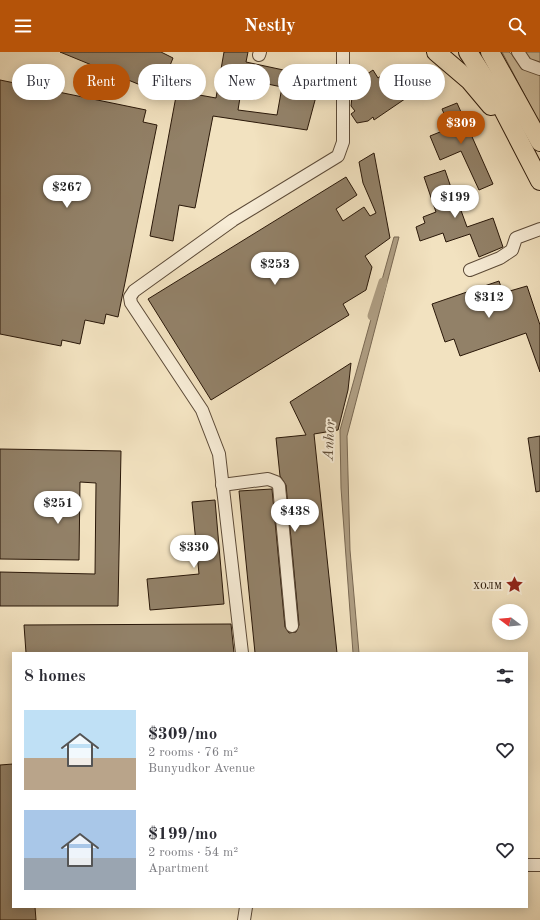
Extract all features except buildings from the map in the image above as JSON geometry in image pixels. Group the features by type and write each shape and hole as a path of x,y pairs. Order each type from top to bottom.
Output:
{"highway":[{"path":"436,52 470,81 501,119 532,162"},
{"path":"468,52 495,94 532,162 540,181"},
{"path":"490,52 540,142"}],"street":[{"path":"242,652 219,454 202,410 131,303 130,297 134,291 233,220 338,156 343,142 343,52"},
{"path":"518,52 526,64 540,69"},
{"path":"470,270 500,258 512,250 516,238 540,229"},
{"path":"222,484 268,479 276,482 279,486 292,626"},
{"path":"528,866 540,865"},
{"path":"244,920 246,908"}],"shaded area":[{"path":"502,52 509,52 518,60 540,72 540,124"},
{"path":"521,52 540,52 540,66 538,67"},
{"path":"394,237 399,237 347,436 350,550 359,652 353,652 341,488 340,430"}],"waterway":[{"name":"Anhor","path":"372,316 383,282"}],"place":[{"name":"холм","path":"515,585"}]}
